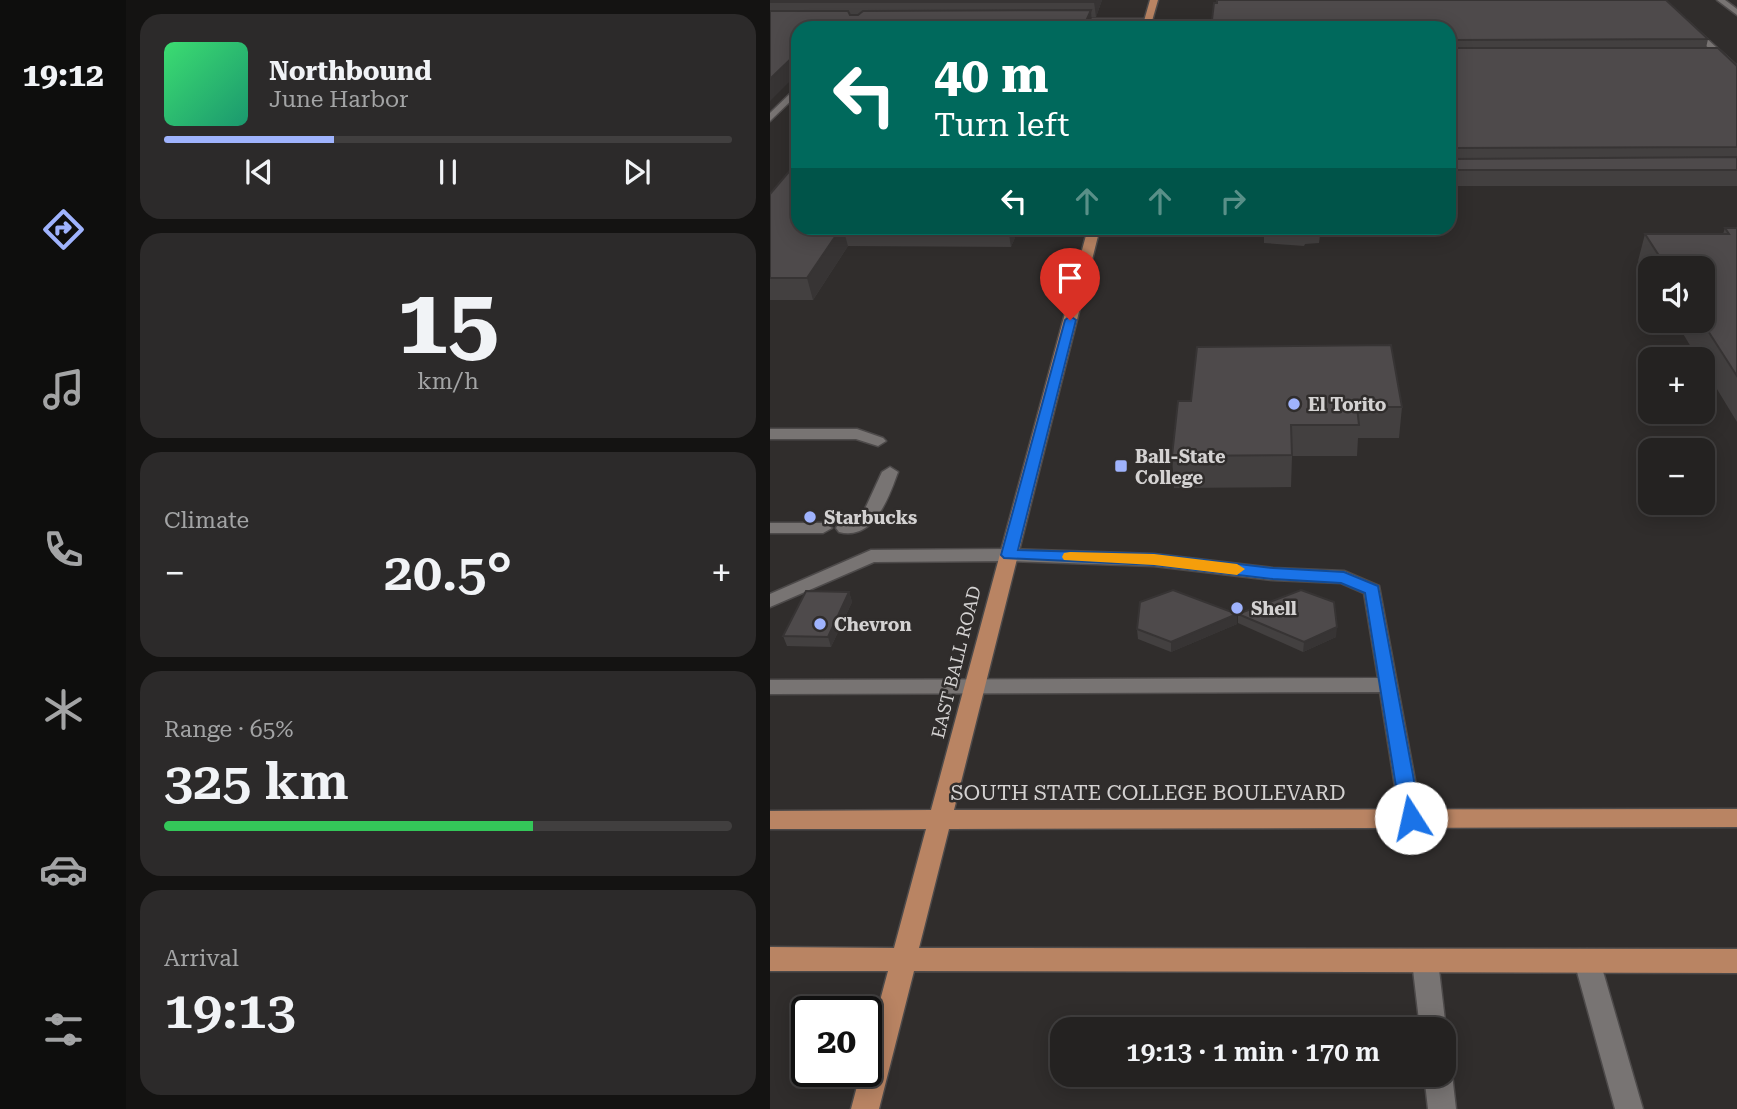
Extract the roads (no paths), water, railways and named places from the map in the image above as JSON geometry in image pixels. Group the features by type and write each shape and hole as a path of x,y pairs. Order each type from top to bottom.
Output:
{"main road":[{"path":"1148,21 1154,0"},
{"name":"EAST BALL ROAD","path":"866,1109 1092,235"},
{"name":"SOUTH STATE COLLEGE BOULEVARD","path":"770,820 1737,818"},
{"path":"770,959 1737,961"}],"street":[{"path":"1660,0 1737,71"},
{"path":"1721,0 1737,13"},
{"path":"1709,57 1723,57"},
{"path":"770,118 791,96"},
{"path":"770,434 857,434 878,441"},
{"path":"845,528 860,525 874,513 890,472"},
{"path":"770,528 822,528"},
{"path":"770,601 871,556 1009,555 1154,559 1273,574 1344,577 1373,590 1411,818"},
{"path":"770,687 1387,685"},
{"path":"1425,961 1432,1017"},
{"path":"1587,961 1629,1109"},
{"path":"1439,1087 1442,1109"}],"place":[{"name":"El Torito","path":"1294,404"},
{"name":"Ball-State College","path":"1121,466"},
{"name":"Starbucks","path":"810,517"},
{"name":"Shell","path":"1237,608"},
{"name":"Chevron","path":"820,624"}]}
